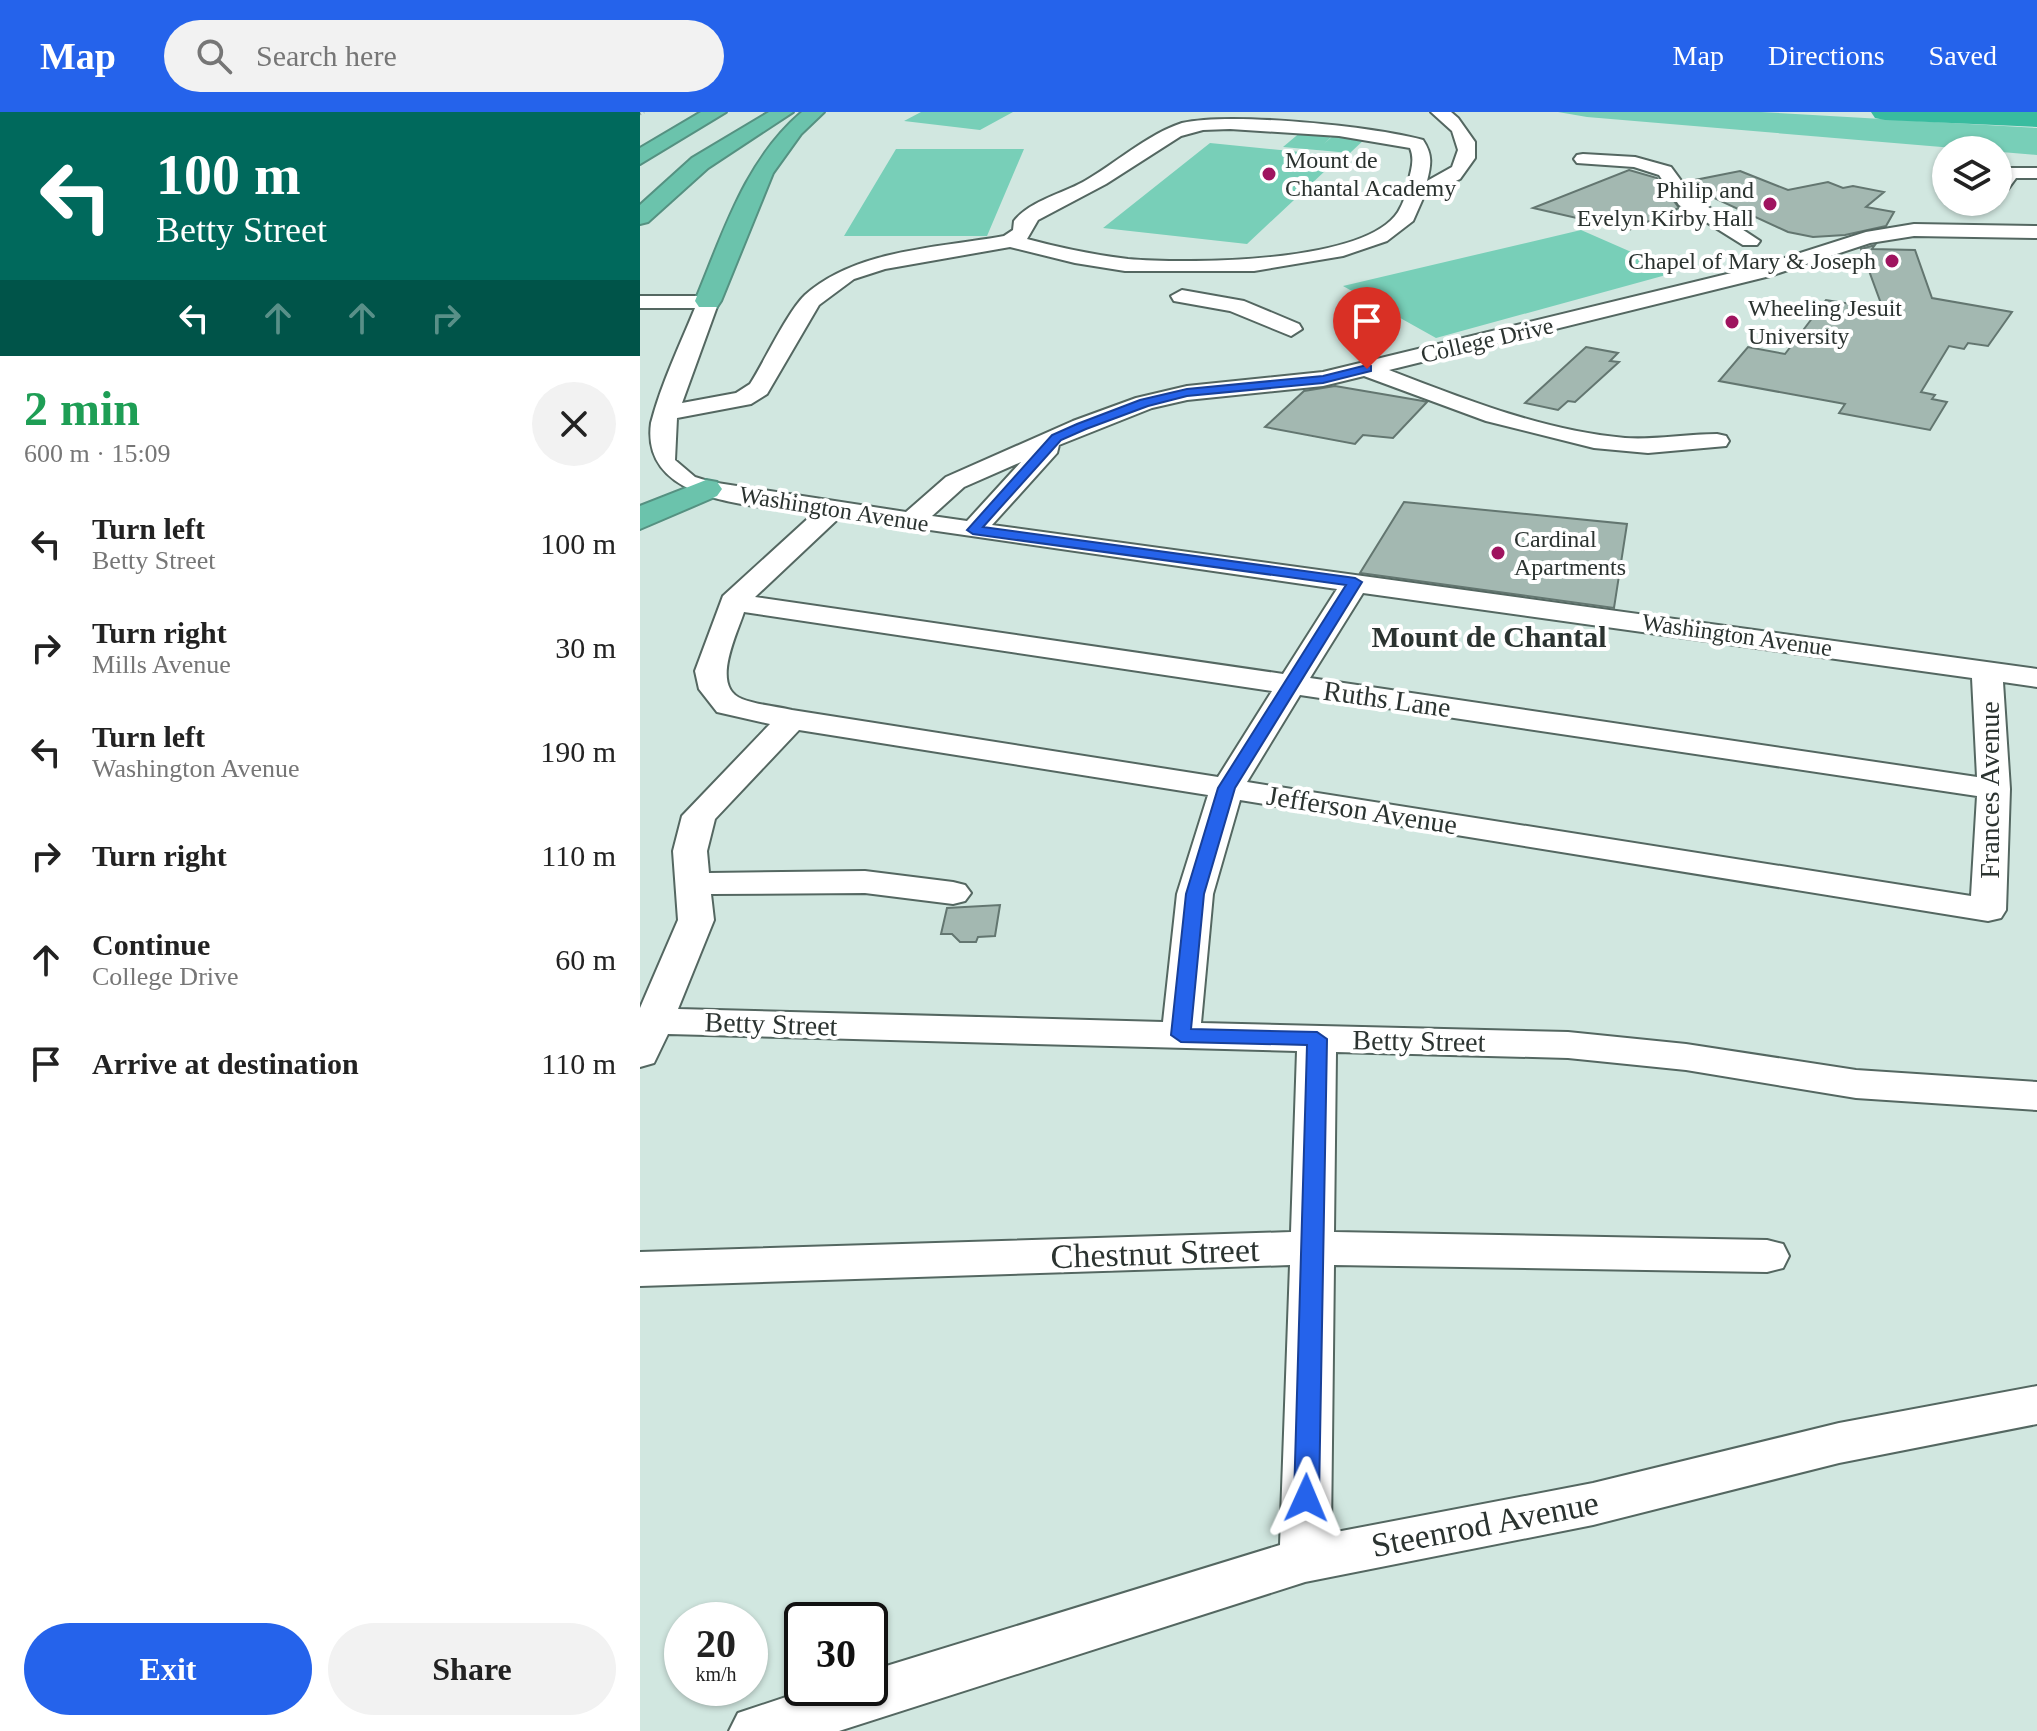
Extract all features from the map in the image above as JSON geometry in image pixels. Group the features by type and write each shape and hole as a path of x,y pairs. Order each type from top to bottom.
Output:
{"highway":[{"path":"640,136 695,112"},
{"path":"640,157 716,112"},
{"path":"640,217 700,163 783,112"},
{"path":"708,301 768,163 791,132 814,112"},
{"path":"640,519 706,489"}],"street":[{"path":"1417,192 1448,177 1462,166 1466,155 1468,147 1460,128 1439,112"},
{"path":"666,413 743,399 759,389 811,301 847,275 881,264 1010,241 1023,233 1024,221 1035,212 1089,187 1189,126 1331,130 1406,139 1417,144 1423,154 1424,166 1410,215 1369,244 1347,252 1215,267 1121,263 1065,256 1010,241"},
{"path":"1583,159 1635,162 1665,171 1686,201 1750,241"},
{"path":"2012,173 2037,173"},
{"path":"1943,229 1968,216"},
{"name":"College Drive","path":"911,521 955,482 1144,403 1187,393 1323,379 1367,369 1763,272 1866,238 1943,229 2037,232"},
{"path":"1763,272 1727,254 1736,242 1772,245 1800,258"},
{"path":"1104,279 1121,263"},
{"path":"1182,296 1236,306 1291,329"},
{"path":"641,302 708,301"},
{"name":"Washington Avenue","path":"708,301 662,425 663,462 686,482 706,489 973,530 2037,678"},
{"path":"1367,369 1462,403 1592,441 1628,445 1717,441"},
{"path":"973,530 1057,437"},
{"path":"733,602 833,510"},
{"path":"1181,1035 1195,894 1227,788 1355,582"},
{"name":"Jefferson Avenue","path":"733,602 710,671 714,689 728,705 792,719 1988,910"},
{"name":"Ruths Lane","path":"733,602 1994,789"},
{"name":"Frances Avenue","path":"1987,670 1994,789 1988,910"},
{"path":"647,1038 696,920 690,851 699,816 792,719"},
{"path":"695,884 865,882 953,893"},
{"name":"Betty Street","path":"647,1038 1181,1035 1568,1045 1686,1057 1856,1084 2037,1096"},
{"path":"1305,1560 1317,1037"},
{"name":"Chestnut Street","path":"640,1269 1312,1248 1767,1256"},
{"name":"Steenrod Avenue","path":"757,1731 1305,1560 1593,1504 1839,1443 2037,1405"}],"green space":[{"path":"921,112 1013,112 980,130 904,121"},
{"path":"1558,112 1761,112 2037,128 2037,155 2012,153 2012,136 1932,136 1932,146"},
{"path":"1302,131 1334,134 1324,144 1335,134 1367,137 1350,153 1283,147"},
{"path":"1210,143 1341,156 1247,244 1103,228"},
{"path":"896,149 1024,149 987,236 844,236"},
{"path":"1581,230 1677,272 1436,338 1343,286"}],"building":[{"path":"1629,170 1657,178 1679,208 1629,230 1533,208"},
{"name":"Philip and Evelyn Kirby Hall","path":"1740,171 1788,190 1828,182 1843,188 1853,186 1884,192 1866,207 1894,212 1886,226 1845,235 1813,237 1788,232 1708,195 1701,199 1685,182"},
{"path":"1875,245 1872,249 1915,250 1932,298 2012,312 1988,346 1968,343 1964,349 1949,346 1921,392 1935,395 1932,399 1947,402 1930,430 1839,413 1845,404 1719,381 1748,347 1785,354 1826,300 1883,309 1861,249"},
{"path":"1586,347 1618,353 1610,361 1619,362 1575,402 1568,401 1558,410 1525,403"},
{"path":"1335,386 1427,402 1393,438 1363,435 1355,444 1265,427 1304,391"},
{"name":"Cardinal Apartments","path":"1404,502 1627,524 1614,608 1360,573"},
{"path":"1000,905 995,936 978,937 976,942 960,942 952,934 941,934 947,908"}],"waterway":[{"path":"1885,112 2037,119"}],"place":[{"name":"Mount de Chantal Academy","path":"1269,174"},
{"name":"Philip and Evelyn Kirby Hall","path":"1770,204"},
{"name":"Chapel of Mary & Joseph","path":"1892,261"},
{"name":"Wheeling Jesuit University","path":"1732,322"},
{"name":"Cardinal Apartments","path":"1498,553"}],"district":[{"name":"Mount de Chantal","path":"1489,636"}],"route":[{"path":"1306,1498 1317,1039 1181,1035 1195,894 1227,788 1355,582 973,530 1057,437 1082,426 1144,403 1187,393 1323,379 1367,369"}]}
